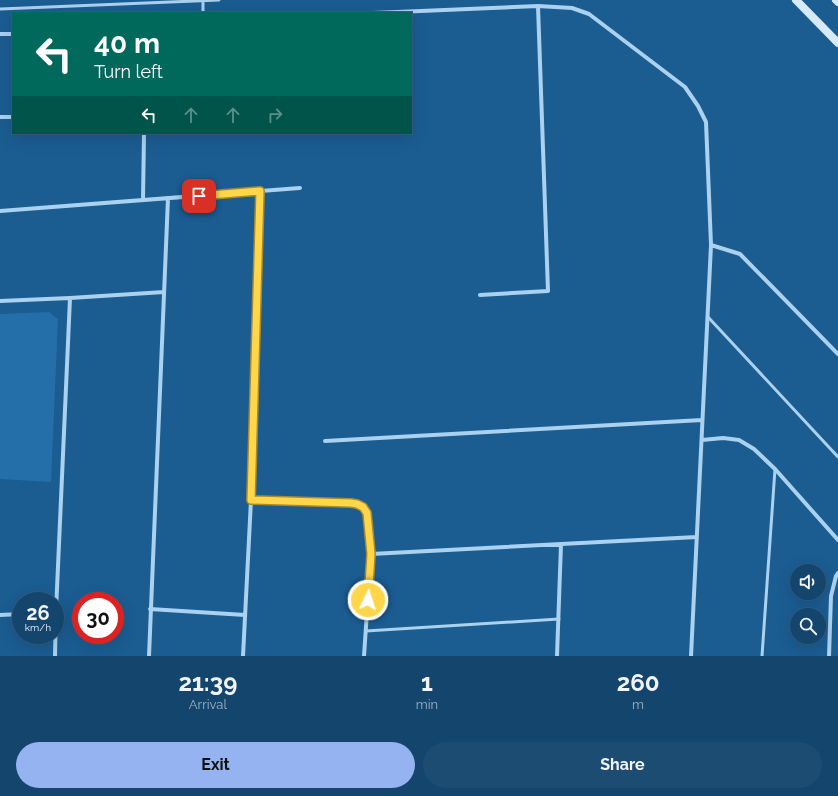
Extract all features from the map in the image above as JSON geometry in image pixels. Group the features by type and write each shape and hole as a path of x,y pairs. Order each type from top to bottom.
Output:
{"main road":[{"path":"796,0 838,42"}],"street":[{"path":"396,12 538,6 572,8 589,14 685,87 698,106 706,122 711,245 691,656"},
{"path":"480,295 548,291 538,6"},
{"path":"0,34 12,34"},
{"path":"0,117 12,117"},
{"path":"143,200 144,134"},
{"path":"0,211 300,188"},
{"path":"243,656 251,500 260,191"},
{"path":"149,656 168,198"},
{"path":"711,245 740,254 838,354"},
{"path":"0,301 164,292"},
{"path":"56,592 70,298"},
{"path":"325,441 702,420"},
{"path":"702,440 723,438 738,440 754,449 775,469 838,540"},
{"path":"251,500 351,503 363,507 367,513 371,554 364,656"},
{"path":"371,554 697,537"},
{"path":"557,656 562,544"},
{"path":"828,656 831,596 838,573"},
{"path":"150,609 245,615"},
{"path":"0,615 12,614"},
{"path":"55,644 55,656"}],"lane":[{"path":"0,9 219,0"},
{"path":"203,1 203,12"},
{"path":"708,317 838,456"},
{"path":"762,656 775,469"},
{"path":"366,631 559,619"}],"shaded area":[{"path":"49,312 58,319 51,482 0,479 0,314"}],"route":[{"path":"199,196 260,191 251,500 351,503 363,507 367,513 371,554 368,600"}]}
